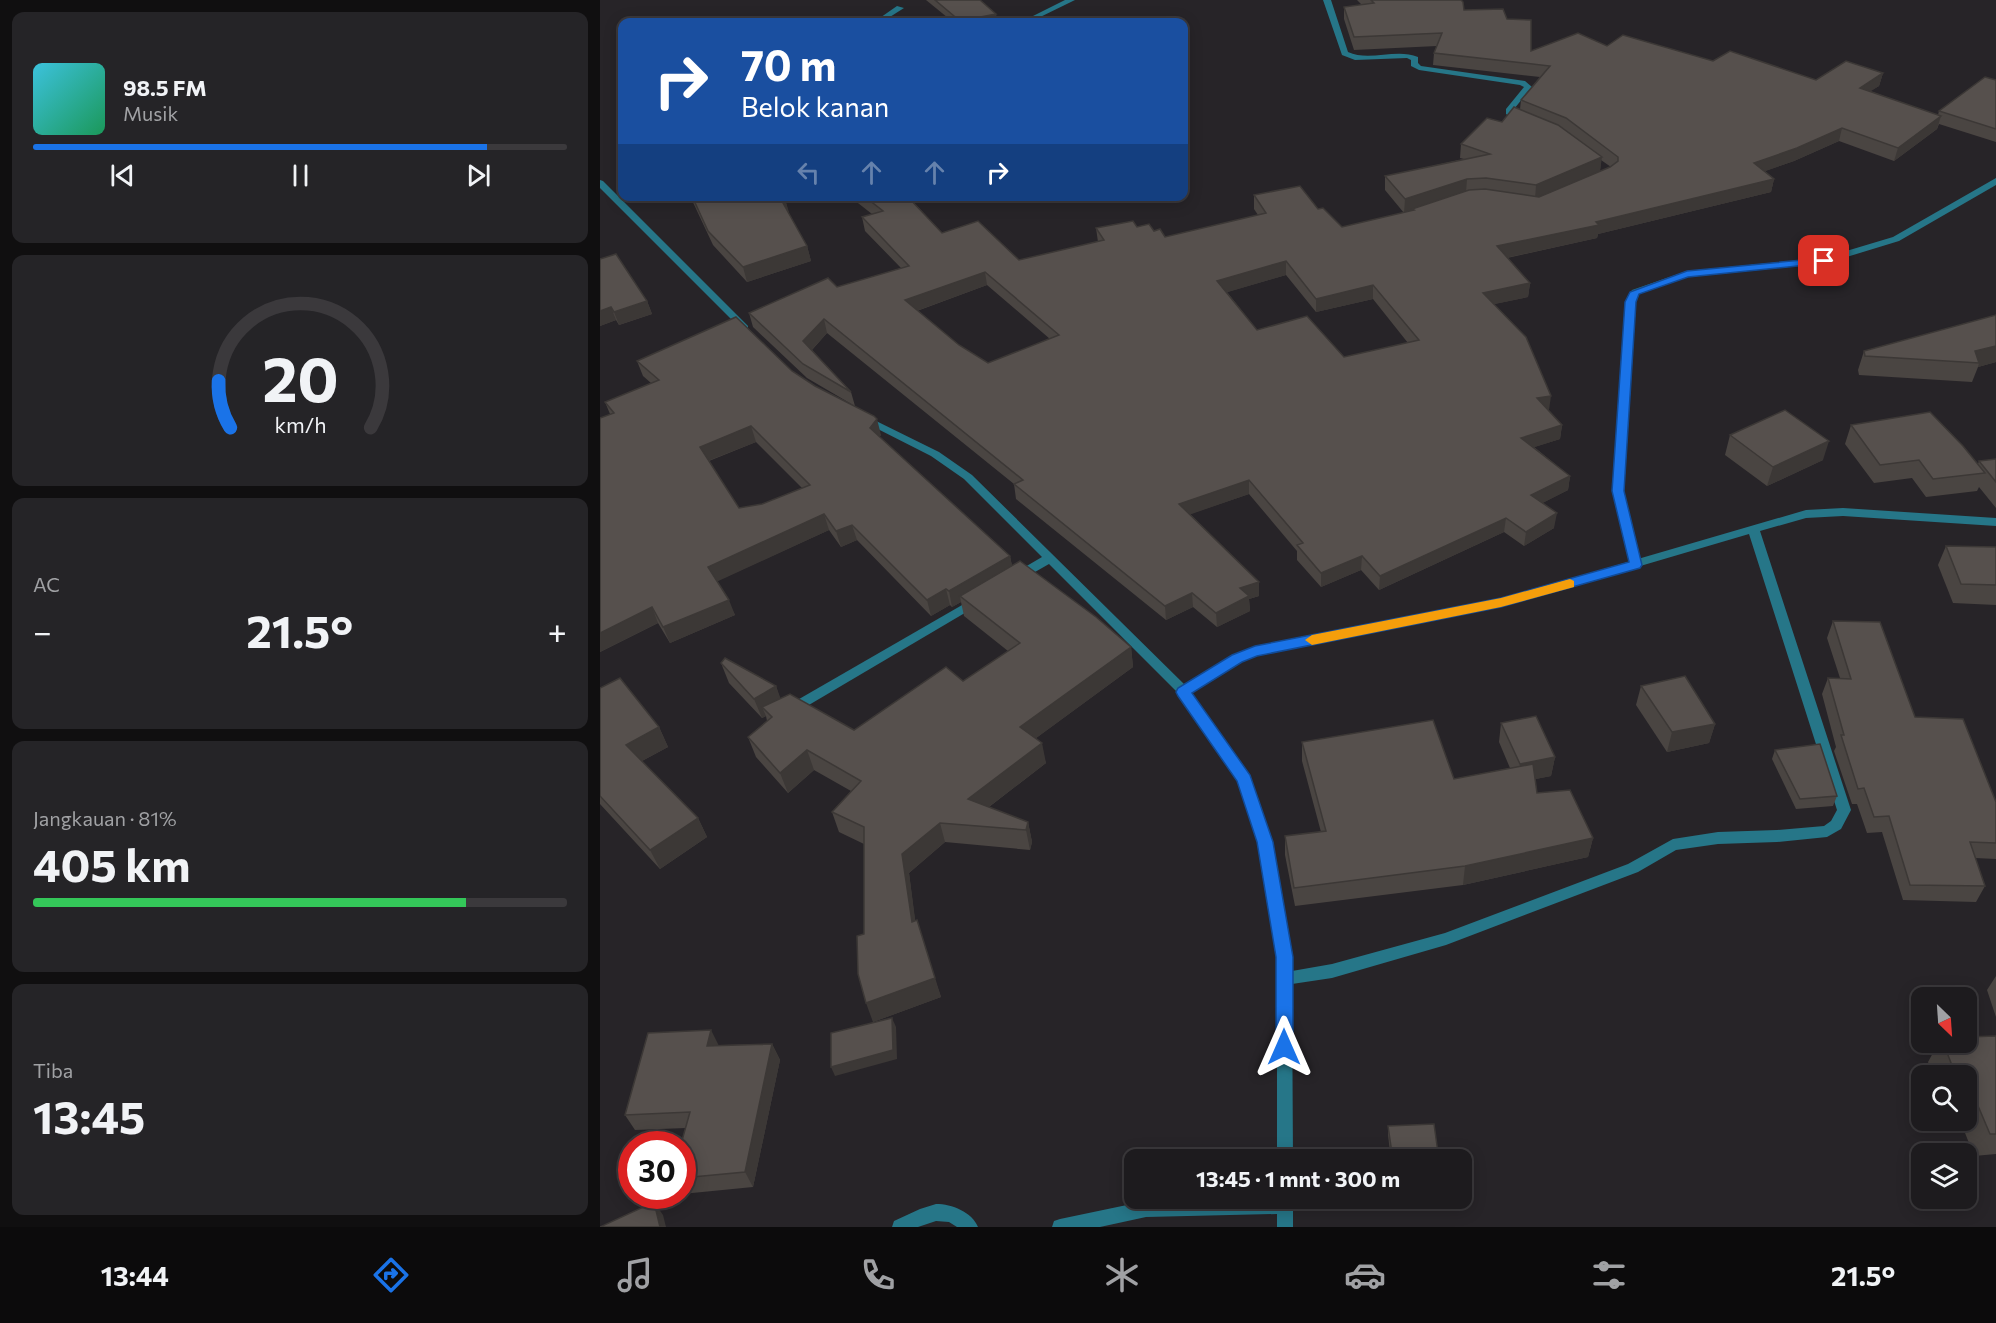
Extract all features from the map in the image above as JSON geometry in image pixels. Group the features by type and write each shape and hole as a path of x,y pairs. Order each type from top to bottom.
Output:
{"street":[{"path":"1033,18 1071,0"},
{"path":"1327,0 1345,53 1355,58 1408,56 1414,59 1414,64 1419,68 1522,83 1528,87 1510,109 1510,114 1529,123"},
{"path":"884,18 900,8"},
{"path":"1636,565 1618,491 1631,302 1635,292 1687,274 1824,261 1886,243 1996,181"},
{"path":"600,183 753,335"},
{"path":"854,412 935,454 968,477 1184,692 1244,779 1265,842 1284,957 1285,1149"},
{"path":"1184,692 1237,658 1255,651 1501,603 1806,514 1843,512 1995,524"},
{"path":"1284,979 1332,971 1446,939 1633,868 1673,845 1718,838 1827,831 1836,825 1844,810 1754,528"},
{"path":"1010,582 1050,558"},
{"path":"779,716 990,593"},
{"path":"1060,1227 1146,1209"},
{"path":"1285,1209 1285,1227"},
{"path":"900,1227 936,1211 958,1216 970,1227"}],"building":[{"path":"935,0 980,0 996,14 975,18 956,18"},
{"path":"1371,0 1461,0 1464,10 1503,9 1507,19 1531,20 1531,51 1578,33 1607,46 1623,35 1713,61 1730,51 1816,80 1846,61 1883,73 1860,88 1941,116 1898,148 1842,128 1797,148 1754,163 1774,179 1596,222 1599,225 1497,246 1530,283 1483,293 1526,337 1551,396 1537,398 1562,425 1521,438 1570,476 1531,495 1557,513 1526,532 1506,518 1380,576 1362,556 1321,573 1297,545 1303,543 1249,480 1179,504 1259,582 1240,588 1249,596 1216,613 1192,593 1165,606 1014,484 1023,480 824,319 803,341 851,392 803,364 749,313 828,278 837,287 909,266 862,217 883,211 870,201 912,201 942,233 978,221 1019,260 1104,240 1096,228 1133,221 1137,227 1149,224 1154,231 1160,229 1165,237 1266,213 1254,195 1300,186 1318,209 1323,208 1342,227 1414,210 1412,209 1469,190 1485,189 1539,197 1610,167 1618,161 1618,157 1566,118 1521,100 1550,66 1434,53 1442,33 1354,37 1344,7 1374,3","holes":["1286,261 1316,299 1373,285 1419,340 1344,357 1307,316 1257,330 1217,281","985,272 1059,335 988,363 959,345 905,300"]},
{"path":"1985,77 1996,80 1996,129 1939,111"},
{"path":"1514,107 1558,125 1602,157 1536,185 1486,178 1467,179 1405,199 1385,176 1490,154 1461,144 1487,118 1502,122"},
{"path":"694,201 786,201 783,203 807,246 743,267 708,231"},
{"path":"616,254 647,301 614,312 611,307 600,311 600,259"},
{"path":"1996,315 1996,346 1975,351 1979,363 1865,356 1864,351"},
{"path":"736,317 792,371 815,386 874,416 877,419 870,428 1010,556 949,591 946,589 927,600 852,525 836,531 824,514 708,567 729,600 663,627 652,607 600,633 600,418 614,413 605,402 659,380 637,361","holes":["751,426 810,485 762,504 739,508 700,447"]},
{"path":"1785,410 1829,441 1773,467 1730,435"},
{"path":"1930,412 1985,473 1933,479 1919,460 1880,465 1851,425"},
{"path":"1996,459 1996,482 1979,461"},
{"path":"1946,546 1996,547 1996,585 1961,584"},
{"path":"1020,561 1096,617 1131,647 1020,727 1042,743 968,799 1028,822 1026,830 940,823 902,854 912,922 917,920 935,978 866,1003 858,974 857,936 864,934 864,827 832,812 861,781 807,750 780,773 748,737 772,717 762,707 790,694 854,730 946,667 963,681 1020,643 960,596"},
{"path":"1833,621 1880,622 1915,717 1963,719 1996,802 1996,843 1970,842 1985,886 1910,885 1889,816 1874,817 1864,788 1858,789 1841,735 1844,735 1828,678 1851,679"},
{"path":"725,658 776,686 754,699 721,663"},
{"path":"1685,676 1715,724 1672,732 1641,686"},
{"path":"620,678 659,727 626,745 698,818 650,850 600,796 600,688"},
{"path":"1536,716 1555,757 1520,764 1501,723"},
{"path":"1433,720 1454,779 1533,764 1537,793 1570,790 1593,838 1465,866 1294,888 1285,836 1326,831 1302,742"},
{"path":"1820,744 1837,796 1800,799 1775,750"},
{"path":"892,1018 893,1050 831,1067 831,1033"},
{"path":"711,1030 707,1046 772,1044 745,1172 696,1177 696,1131 685,1131 690,1112 625,1115 648,1033"},
{"path":"1996,1036 1996,1134 1990,1134 1977,1103 1977,1065 1952,1065 1947,1053 1977,1053 1977,1037"},
{"path":"1434,1124 1437,1149 1391,1149 1388,1126"},
{"path":"639,1209 656,1209 660,1227 600,1227"}],"slow traffic":[{"path":"1312,640 1501,603 1570,584"}],"route":[{"path":"1284,1047 1284,957 1265,842 1244,779 1218,738 1184,692 1237,658 1255,651 1501,603 1636,565 1618,491 1631,302 1635,292 1687,274 1824,261"}]}
